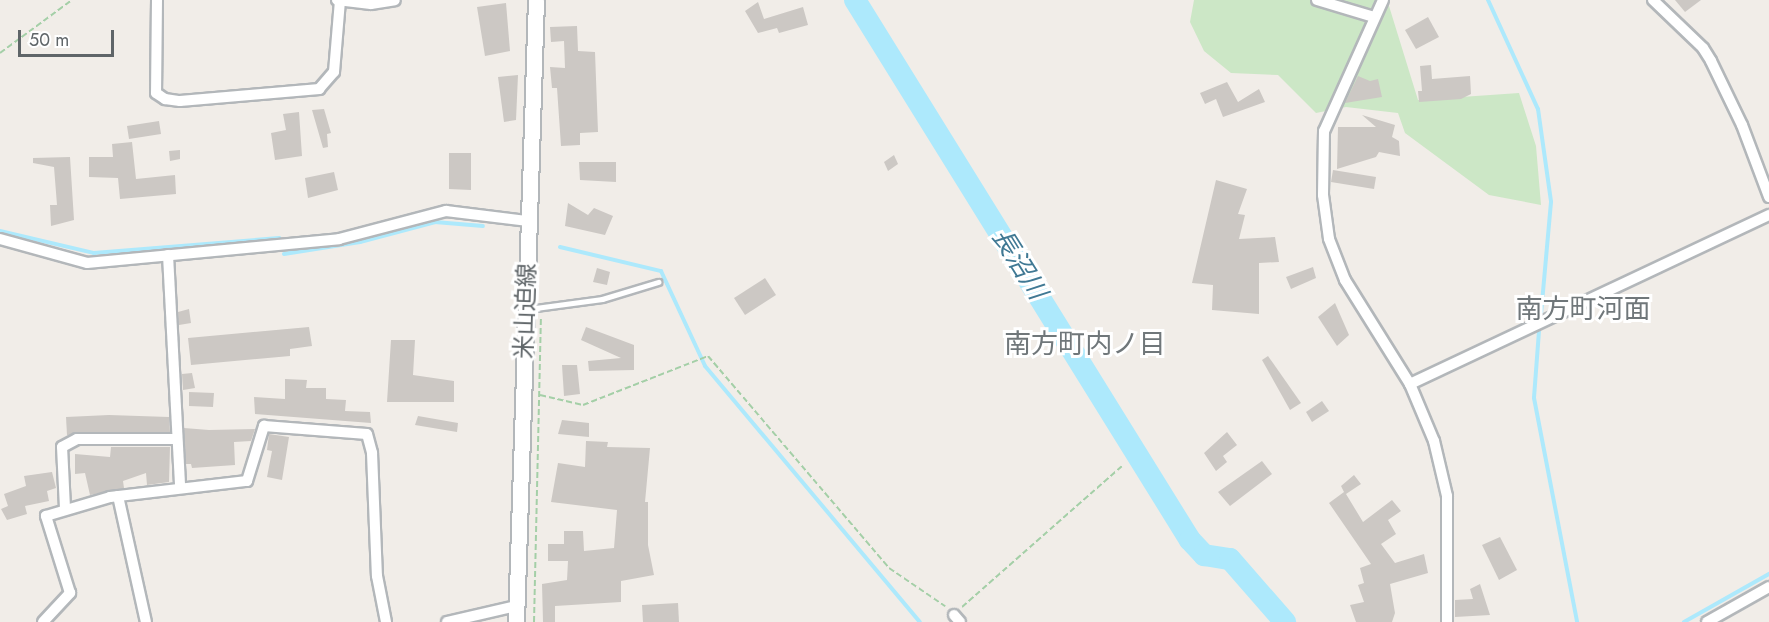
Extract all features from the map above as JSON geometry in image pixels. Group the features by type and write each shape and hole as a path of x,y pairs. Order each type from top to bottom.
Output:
{"main road":[{"name":"米山迫線","path":"516,622 536,0"}],"street":[{"path":"157,0 156,93 165,99 180,101 319,89 334,72 338,0 371,4 392,0"},
{"path":"1317,0 1374,17"},
{"path":"1383,0 1324,131 1323,195 1329,239 1345,280 1410,384 1434,441 1447,496 1447,622"},
{"path":"1653,0 1703,48 1711,61 1742,125 1769,196"},
{"path":"0,239 87,263 339,239 446,211 527,225"},
{"path":"1410,384 1769,215"},
{"path":"168,255 180,487"},
{"path":"43,622 70,593 46,516 64,508 118,496 180,487 247,482 264,426 367,434 372,453 377,576 386,622"},
{"path":"64,508 62,447 77,439 176,440"},
{"path":"118,496 146,622"},
{"path":"1707,622 1769,587"},
{"path":"447,622 516,606"}],"lane":[{"path":"525,309 602,299 658,282"}],"path":[{"path":"0,53 72,0"},
{"path":"534,622 542,318"},
{"path":"522,390 583,405 705,357 889,568 916,583 957,618 1122,466"}],"green space":[{"path":"1194,0 1379,0 1389,6 1418,100 1519,93 1536,146 1541,205 1489,195 1405,133 1398,113 1346,107 1316,113 1278,75 1231,73 1204,51 1190,22"}],"building":[{"path":"1675,0 1701,0 1685,12"},
{"path":"758,2 764,19 803,7 808,25 779,33 777,28 758,33 745,11"},
{"path":"506,3 510,51 485,56 477,7"},
{"path":"1428,17 1439,37 1416,49 1405,30"},
{"path":"577,26 578,51 595,52 598,132 580,133 580,145 561,146 557,88 552,88 550,67 565,68 564,41 551,42 550,27"},
{"path":"1431,65 1432,79 1470,76 1471,94 1461,99 1419,102 1418,91 1422,91 1420,66"},
{"path":"518,75 516,120 504,122 498,77"},
{"path":"1358,76 1370,81 1378,79 1382,97 1345,103"},
{"path":"1227,82 1238,102 1259,89 1265,102 1223,117 1216,99 1205,104 1200,93"},
{"path":"324,109 331,133 327,134 328,147 323,148 312,110"},
{"path":"299,112 302,156 275,160 271,133 286,130 283,114"},
{"path":"1362,115 1395,125 1392,137 1399,141 1400,156 1379,152 1376,157 1337,169 1338,127 1376,127"},
{"path":"159,121 161,134 129,139 127,126"},
{"path":"132,142 136,179 175,175 176,194 120,199 118,178 89,177 89,157 113,157 112,144"},
{"path":"180,150 180,159 170,161 169,151"},
{"path":"449,153 471,153 471,190 449,189"},
{"path":"894,155 898,164 888,171 884,162"},
{"path":"70,157 74,220 51,226 50,205 57,205 54,167 33,163 33,158"},
{"path":"579,162 616,162 616,182 580,180"},
{"path":"1333,170 1376,177 1374,189 1331,182"},
{"path":"334,172 338,190 308,198 305,178"},
{"path":"1216,180 1247,189 1238,214 1245,215 1239,239 1275,237 1279,262 1259,263 1259,314 1212,310 1213,285 1192,283"},
{"path":"568,203 588,215 594,208 613,216 605,235 565,226"},
{"path":"1313,267 1316,278 1291,289 1286,277"},
{"path":"597,268 610,272 607,285 593,282"},
{"path":"765,278 776,295 745,315 734,298"},
{"path":"1335,303 1349,335 1337,346 1318,317"},
{"path":"189,309 191,323 179,325 178,312"},
{"path":"309,327 312,346 290,349 290,356 191,365 188,338"},
{"path":"586,327 634,345 634,370 589,371 588,361 621,358 581,340"},
{"path":"391,340 415,340 413,375 454,381 454,402 387,402"},
{"path":"1268,356 1301,403 1290,410 1262,360"},
{"path":"562,365 577,365 580,394 564,396"},
{"path":"192,373 195,388 183,390 182,374"},
{"path":"285,379 307,380 306,388 326,388 326,399 346,400 345,411 370,412 371,423 255,414 254,397 285,399"},
{"path":"189,392 214,393 213,407 189,406"},
{"path":"1322,401 1329,411 1312,422 1306,412"},
{"path":"109,415 169,417 170,432 67,435 66,417"},
{"path":"418,416 458,423 457,432 415,425"},
{"path":"562,420 589,423 589,437 558,434"},
{"path":"184,428 255,429 251,441 234,442 235,465 192,468 191,464 186,464"},
{"path":"1227,432 1237,445 1223,456 1227,462 1216,471 1204,453"},
{"path":"269,434 289,437 282,480 267,477 272,451 267,450"},
{"path":"586,441 608,442 607,447 650,448 645,502 648,502 648,545 654,575 621,581 621,602 555,606 555,622 543,622 542,584 567,580 568,561 548,561 548,544 564,544 564,531 583,531 584,551 614,548 617,510 551,502 558,463 585,467"},
{"path":"111,447 170,447 169,482 147,485 146,473 123,481 124,488 90,495 85,473 75,474 75,454 110,457"},
{"path":"1262,461 1272,474 1230,506 1218,492"},
{"path":"52,472 56,488 47,491 49,501 25,506 27,514 7,520 1,509 8,506 4,494 26,486 24,476"},
{"path":"1354,475 1361,484 1346,494 1363,522 1392,500 1401,511 1388,520 1396,534 1381,544 1395,563 1424,554 1428,573 1390,584 1395,613 1392,622 1356,622 1350,605 1364,602 1358,585 1364,583 1360,568 1371,564 1329,503 1344,492 1341,486"},
{"path":"1500,537 1517,570 1499,580 1482,545"},
{"path":"1480,584 1490,615 1455,617 1455,600 1473,599 1470,589"},
{"path":"678,603 679,622 643,622 642,605"}],"waterway":[{"name":"長沼川","path":"855,0 1190,540 1204,555 1230,559 1285,622"},
{"path":"1488,0 1538,109 1551,202 1541,313"},
{"path":"284,254 360,242 435,222 483,226"},
{"path":"0,231 94,253 279,238"},
{"path":"560,247 661,271 705,366 920,622"},
{"path":"1539,331 1534,398 1577,622"},
{"path":"1684,622 1769,574"}],"district":[{"name":"南方町河面","path":"1583,309"},
{"name":"南方町内ノ目","path":"1085,344"}]}
